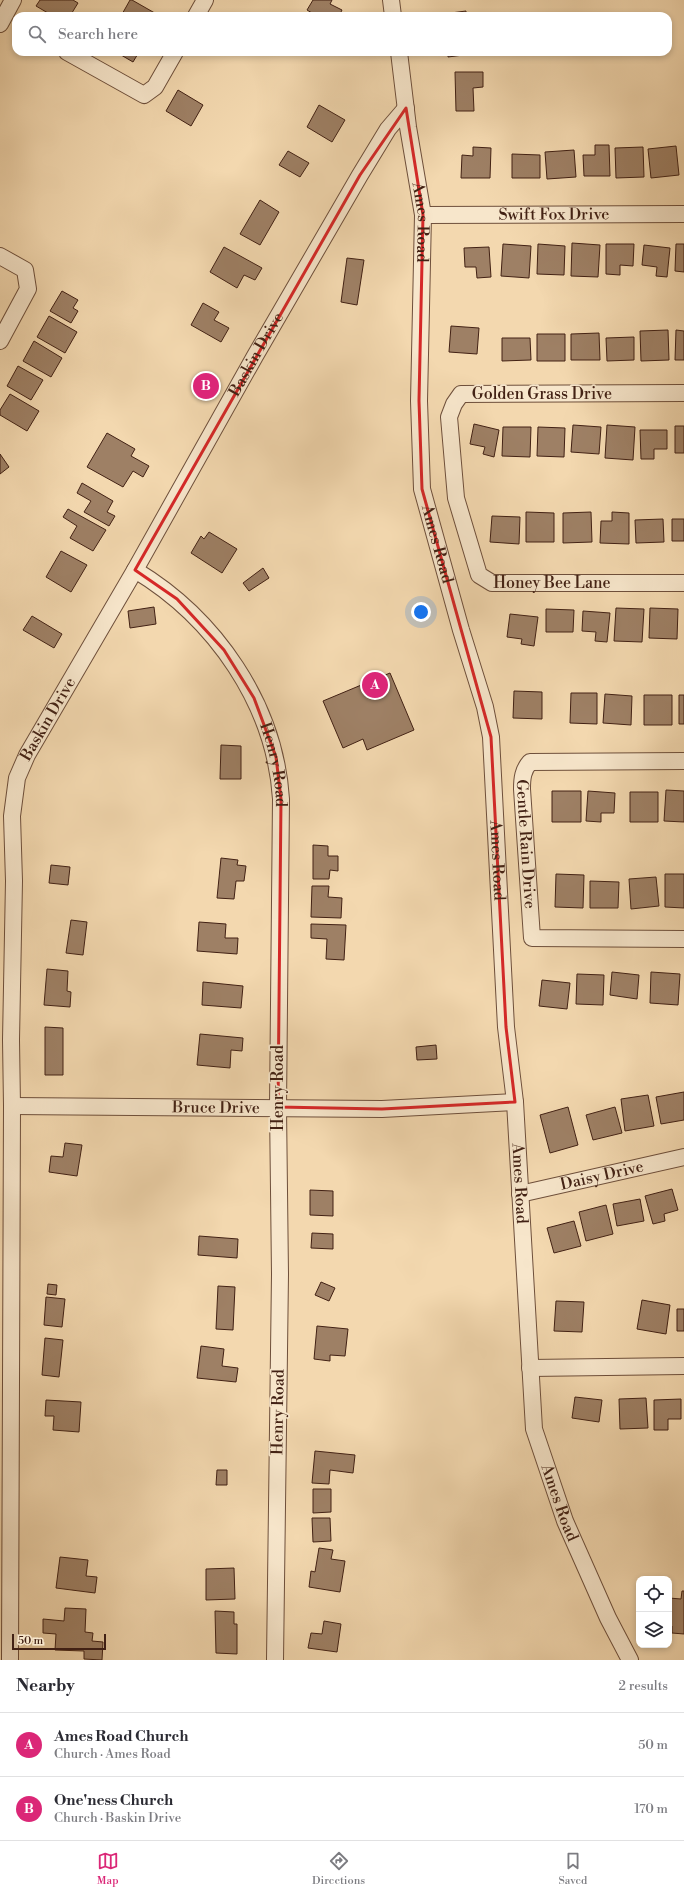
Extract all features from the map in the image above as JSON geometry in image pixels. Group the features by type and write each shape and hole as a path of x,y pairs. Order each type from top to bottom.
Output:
{"street":[{"path":"7,21 14,0"},
{"path":"198,12 205,0"},
{"path":"391,0 393,12"},
{"path":"74,56 144,96 155,87 173,56"},
{"name":"Ames Road","path":"400,56 423,215 419,402 422,489 461,630 485,707 491,737 506,1027 515,1102 534,1429 563,1514 608,1618 630,1660"},
{"name":"Baskin Drive","path":"10,1660 5,1432 6,1122 12,1106 11,1040 14,881 12,816 17,778 27,755 135,570 251,363 360,175 388,129 406,108"},
{"name":"Swift Fox Drive","path":"423,215 684,214"},
{"path":"0,256 25,270 28,289 0,341"},
{"name":"Golden Grass Drive","path":"456,498 449,417 460,394 684,393"},
{"name":"Honey Bee Lane","path":"456,498 479,576 492,583 684,583"},
{"name":"Henry Road","path":"135,570 157,583 177,599 194,615 224,650 254,698 276,757 281,799 278,1107 280,1274 274,1660"},
{"name":"Gentle Rain Drive","path":"684,761 530,762 522,776 532,938 684,939"},
{"name":"Bruce Drive","path":"12,1106 382,1109 515,1102"},
{"name":"Daisy Drive","path":"520,1194 684,1157"},
{"path":"530,1368 684,1366"}],"highlighted area":[{"path":"406,108 423,215 419,401 422,489 491,737 506,1027 515,1102 382,1109 278,1107 281,799 276,757 254,698 224,650 177,599 135,570 360,175"}],"building":[{"path":"40,0 73,0 78,3 72,12 46,12 36,6"},
{"path":"130,0 132,0 153,12 123,12"},
{"path":"313,0 332,0 330,4 342,10 341,12 310,12 307,10"},
{"path":"123,56 137,56 133,62"},
{"path":"455,72 483,72 483,87 473,88 474,111 456,111"},
{"path":"178,90 203,105 191,126 166,111"},
{"path":"319,105 345,120 332,142 307,127"},
{"path":"595,145 609,145 610,176 584,176 583,155 595,155"},
{"path":"676,146 679,175 651,178 648,149"},
{"path":"473,147 491,148 490,178 461,178 462,155 473,156"},
{"path":"643,147 644,177 616,178 615,148"},
{"path":"574,150 576,177 547,179 545,152"},
{"path":"288,151 309,163 300,177 279,165"},
{"path":"512,154 540,155 540,178 512,178"},
{"path":"260,200 279,212 260,245 240,234"},
{"path":"572,243 600,245 598,277 571,276"},
{"path":"503,244 531,246 529,278 501,276"},
{"path":"538,244 565,246 564,275 537,274"},
{"path":"606,244 634,244 633,266 620,265 620,275 606,274"},
{"path":"676,244 684,244 684,272 675,271"},
{"path":"644,245 670,248 667,277 656,276 657,267 642,265"},
{"path":"224,247 262,268 255,280 244,275 237,288 210,272"},
{"path":"489,247 491,277 477,278 476,267 465,267 464,248"},
{"path":"347,258 364,260 357,305 341,302"},
{"path":"62,291 78,300 73,308 78,311 71,323 50,311"},
{"path":"203,303 219,312 214,320 229,328 221,342 191,325"},
{"path":"49,316 77,332 65,353 37,337"},
{"path":"451,326 479,328 477,354 449,352"},
{"path":"668,330 669,360 641,361 640,331"},
{"path":"676,330 684,331 684,360 675,360"},
{"path":"599,333 600,360 571,360 571,334"},
{"path":"537,334 565,334 565,361 537,361"},
{"path":"634,337 634,360 607,361 606,338"},
{"path":"502,338 530,338 531,360 502,361"},
{"path":"34,341 62,358 51,377 23,361"},
{"path":"18,366 43,380 31,400 7,386"},
{"path":"10,394 39,411 27,431 0,415 0,410"},
{"path":"474,424 499,430 494,457 483,454 485,447 470,444"},
{"path":"573,425 601,427 599,454 571,452"},
{"path":"607,425 635,427 633,460 605,458"},
{"path":"675,426 684,426 684,453 675,453"},
{"path":"503,427 531,427 530,457 502,456"},
{"path":"538,427 565,428 564,457 537,456"},
{"path":"640,430 667,430 667,449 654,449 654,459 641,459"},
{"path":"107,433 135,449 131,456 149,466 143,477 133,471 123,487 87,467"},
{"path":"0,454 9,467 0,474"},
{"path":"82,483 113,501 107,512 115,516 109,526 84,512 91,501 77,493"},
{"path":"68,509 106,530 93,551 70,538 77,526 63,517"},
{"path":"526,512 554,513 554,542 526,542"},
{"path":"591,512 592,542 563,543 563,513"},
{"path":"612,512 629,513 629,544 600,543 601,521 612,521"},
{"path":"492,516 520,517 519,544 490,542"},
{"path":"663,519 664,542 636,543 635,520"},
{"path":"672,519 684,519 684,541 672,541"},
{"path":"209,532 237,549 222,573 191,553 201,536 204,539"},
{"path":"61,551 87,565 71,592 46,577"},
{"path":"263,568 269,578 249,591 243,583"},
{"path":"154,607 156,624 130,628 128,611"},
{"path":"616,608 644,609 642,642 614,641"},
{"path":"650,608 678,609 677,639 649,638"},
{"path":"546,609 574,610 573,632 546,632"},
{"path":"583,611 610,613 607,642 595,641 596,632 582,631"},
{"path":"510,614 538,617 534,646 521,644 522,639 507,637"},
{"path":"32,616 62,634 54,648 23,630"},
{"path":"390,673 414,730 367,750 363,739 343,748 323,701"},
{"path":"514,691 542,692 542,719 513,718"},
{"path":"571,693 597,693 597,724 570,723"},
{"path":"605,694 632,696 631,725 603,723"},
{"path":"644,695 672,695 672,725 644,725"},
{"path":"679,695 684,695 684,724 679,724"},
{"path":"221,745 241,746 241,779 220,779"},
{"path":"666,790 684,791 684,822 664,821"},
{"path":"552,791 581,791 581,822 552,822"},
{"path":"588,791 615,793 614,813 601,813 601,822 586,821"},
{"path":"630,792 658,792 658,822 630,822"},
{"path":"313,845 328,846 328,856 338,856 338,871 330,870 329,879 313,879"},
{"path":"221,858 238,860 237,865 246,866 244,881 236,881 234,899 217,898"},
{"path":"51,865 70,867 68,885 49,883"},
{"path":"556,874 584,875 583,908 555,907"},
{"path":"665,874 684,874 684,908 665,907"},
{"path":"656,877 659,906 631,909 629,879"},
{"path":"590,881 619,882 618,908 590,908"},
{"path":"312,886 329,886 328,897 342,898 341,918 311,917"},
{"path":"71,920 87,922 83,955 66,953"},
{"path":"199,922 226,924 225,938 238,938 237,954 197,951"},
{"path":"311,924 346,925 344,960 326,959 327,939 311,938"},
{"path":"47,969 68,971 67,991 71,992 70,1007 44,1005"},
{"path":"612,972 639,975 637,999 610,995"},
{"path":"651,972 680,974 678,1005 650,1003"},
{"path":"577,974 604,975 603,1005 576,1004"},
{"path":"542,980 570,983 567,1009 539,1006"},
{"path":"203,982 243,986 241,1008 202,1005"},
{"path":"45,1027 63,1028 63,1075 45,1075"},
{"path":"200,1034 243,1038 242,1051 231,1050 230,1068 197,1065"},
{"path":"436,1045 437,1059 417,1060 416,1047"},
{"path":"684,1092 684,1120 661,1124 656,1097"},
{"path":"648,1095 654,1126 625,1131 621,1099"},
{"path":"568,1107 578,1145 550,1153 540,1115"},
{"path":"615,1107 622,1133 593,1140 586,1115"},
{"path":"65,1143 82,1145 77,1176 49,1172 51,1156 63,1157"},
{"path":"672,1189 678,1210 664,1214 665,1221 653,1224 645,1196"},
{"path":"310,1190 333,1191 333,1216 310,1215"},
{"path":"640,1199 644,1221 617,1226 613,1204"},
{"path":"606,1205 613,1234 586,1241 579,1212"},
{"path":"574,1221 581,1246 554,1253 547,1228"},
{"path":"312,1233 333,1234 333,1249 311,1248"},
{"path":"199,1236 238,1239 237,1258 198,1255"},
{"path":"321,1282 335,1288 329,1301 315,1295"},
{"path":"48,1284 57,1285 56,1295 47,1294"},
{"path":"218,1286 235,1287 233,1330 216,1329"},
{"path":"46,1297 65,1299 62,1327 44,1325"},
{"path":"642,1300 670,1305 666,1334 637,1329"},
{"path":"556,1301 584,1302 582,1332 554,1331"},
{"path":"677,1309 684,1309 684,1331 677,1331"},
{"path":"317,1326 348,1329 345,1356 330,1355 330,1361 314,1359"},
{"path":"45,1338 63,1340 59,1377 42,1375"},
{"path":"201,1346 224,1349 222,1366 238,1368 236,1382 197,1378"},
{"path":"575,1397 602,1400 599,1422 572,1418"},
{"path":"646,1398 648,1428 620,1429 619,1399"},
{"path":"681,1399 681,1419 668,1419 668,1430 654,1430 654,1400"},
{"path":"46,1400 81,1402 79,1432 53,1430 54,1416 45,1416"},
{"path":"315,1451 355,1455 353,1473 330,1470 329,1484 312,1483"},
{"path":"217,1470 227,1470 227,1485 216,1485"},
{"path":"313,1489 331,1489 331,1512 313,1513"},
{"path":"312,1518 330,1518 331,1541 313,1542"},
{"path":"319,1548 333,1550 331,1559 345,1561 340,1592 309,1587 311,1571 315,1572"},
{"path":"60,1557 88,1560 86,1576 97,1577 95,1593 56,1588"},
{"path":"234,1568 235,1599 206,1600 206,1569"},
{"path":"682,1591 684,1591 684,1634 672,1633 672,1598 681,1599"},
{"path":"65,1608 86,1609 85,1632 93,1633 92,1641 103,1642 102,1660 84,1659 84,1651 55,1650 56,1634 43,1633 43,1619 64,1621"},
{"path":"215,1611 234,1612 234,1624 237,1624 237,1654 216,1653"},
{"path":"324,1621 341,1624 337,1652 308,1648 311,1633 322,1634"}],"place":[{"name":"One'ness Church","path":"206,386"},
{"name":"Ames Road Church","path":"375,685"}]}
